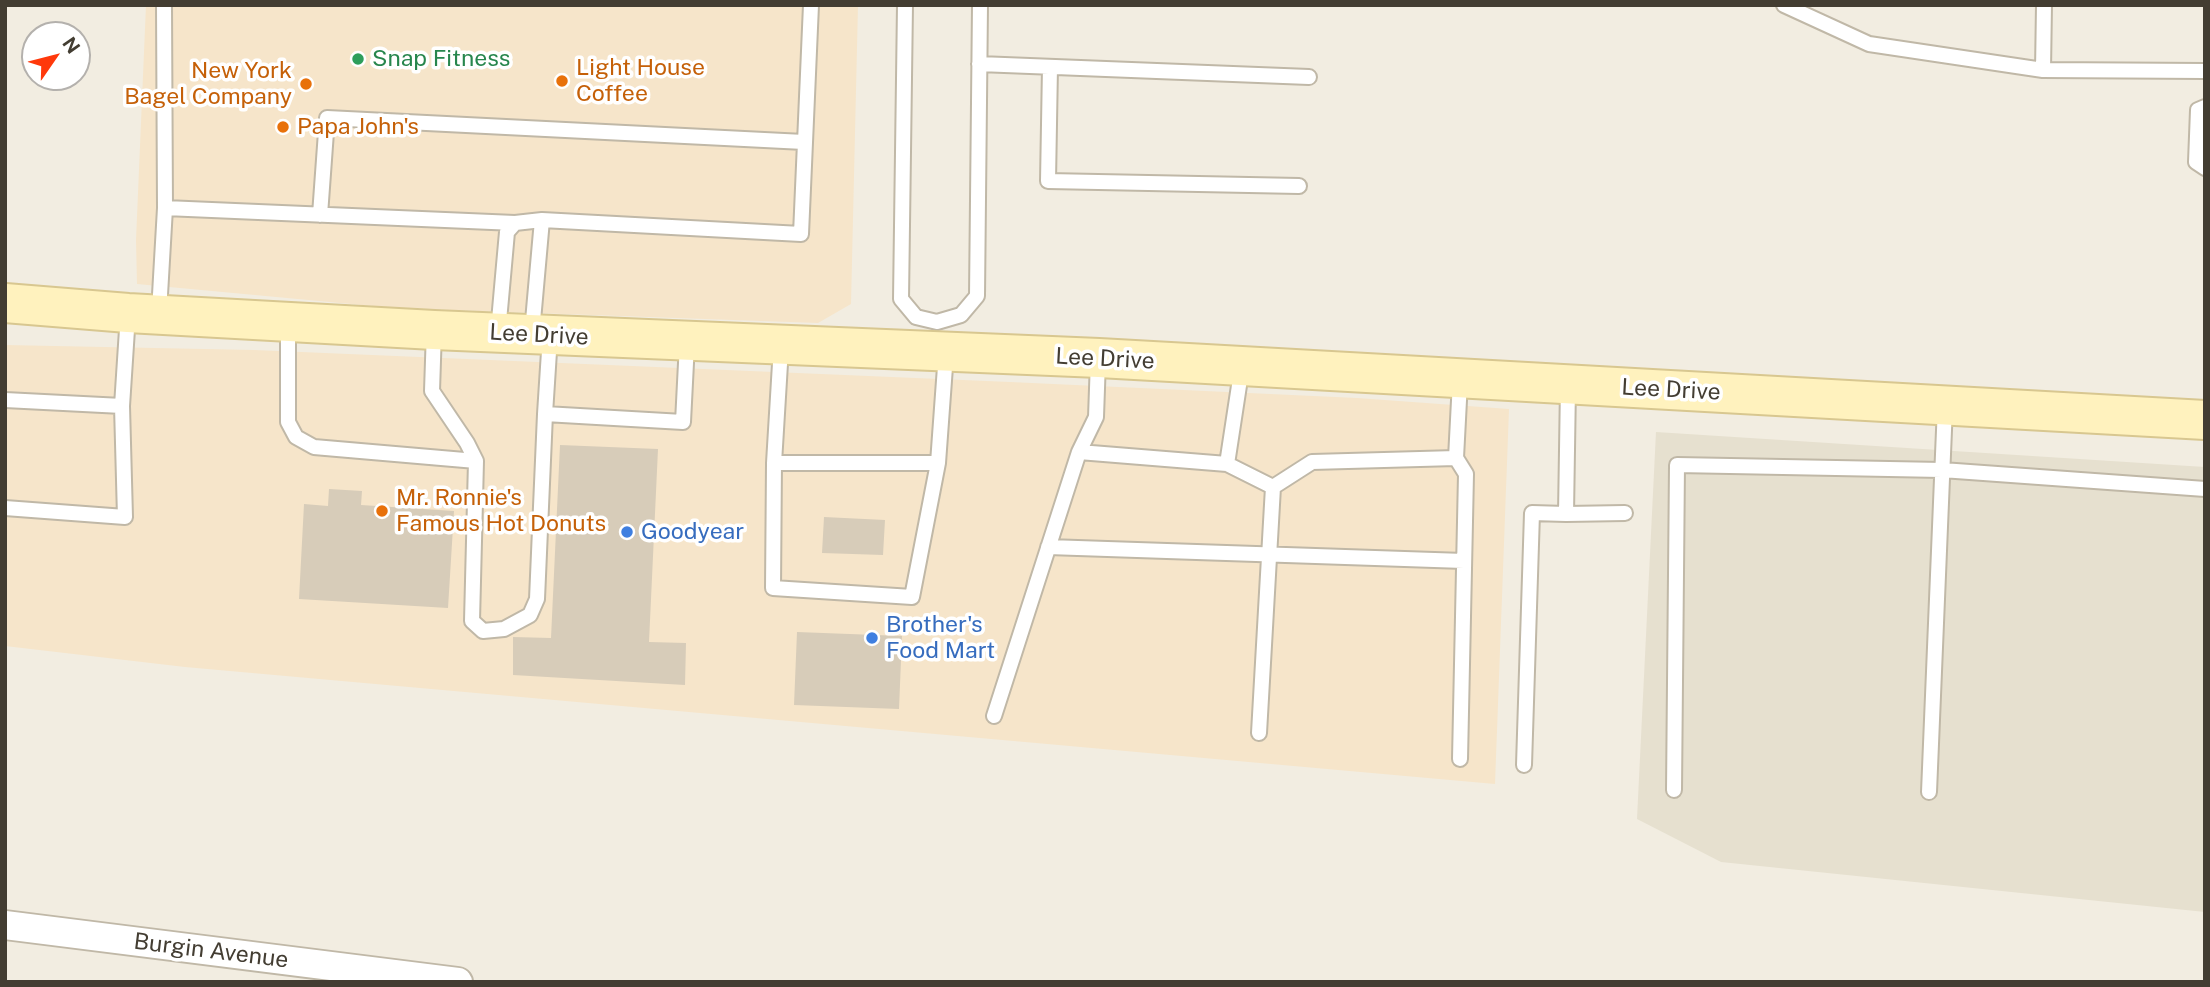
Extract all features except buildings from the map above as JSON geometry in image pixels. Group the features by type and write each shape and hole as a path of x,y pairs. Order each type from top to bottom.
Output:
{"main road":[{"name":"Lee Drive","path":"5,303 289,323 781,346 939,342 1098,358 2205,419"}],"street":[{"name":"Burgin Avenue","path":"5,925 458,982"}],"lane":[{"path":"5,508 125,517 122,406 165,208 164,5"},
{"path":"165,208 515,223 542,220 801,234 811,5"},
{"path":"905,5 901,299 939,342"},
{"path":"781,346 774,463 773,588 912,597 938,463 939,342 977,296 980,5"},
{"path":"1784,5 1869,44 2043,70 2205,71"},
{"path":"2043,70 2044,5"},
{"path":"979,64 1309,77"},
{"path":"1050,67 1048,181 1299,186"},
{"path":"2205,107 2198,110 2196,162 2205,168"},
{"path":"320,215 327,118 804,142"},
{"path":"527,334 542,220"},
{"path":"434,330 432,391 477,461 472,621 483,631 504,629 530,615 537,599 545,414 507,232 515,223"},
{"path":"289,323 288,422 296,437 314,447 477,461"},
{"path":"545,414 683,422 687,342"},
{"path":"993,716 1079,452 1096,417 1098,358"},
{"path":"1227,464 1242,366"},
{"path":"1460,759 1466,474 1456,458 1461,378"},
{"path":"1566,513 1568,384"},
{"path":"5,400 122,406"},
{"path":"1929,792 1945,404"},
{"path":"1079,452 1227,464 1273,487"},
{"path":"1273,487 1312,462 1456,458"},
{"path":"774,463 938,463"},
{"path":"1674,790 1677,465 1942,470 2205,489"},
{"path":"1259,733 1273,487"},
{"path":"1524,765 1532,513 1625,513"},
{"path":"1048,547 1464,561"}],"shaded area":[{"path":"146,5 858,5 851,304 818,323 394,308 137,284 136,240"},
{"path":"5,345 254,350 1010,382 1357,398 1509,409 1495,784 185,667 5,646"},
{"path":"1656,432 2205,467 2205,912 1721,862 1637,819"}],"place":[{"name":"Snap Fitness","path":"358,59"},
{"name":"Light House Coffee","path":"562,81"},
{"name":"New York Bagel Company","path":"306,84"},
{"name":"Papa John's","path":"283,127"},
{"name":"Mr. Ronnie's Famous Hot Donuts","path":"382,511"},
{"name":"Goodyear","path":"627,532"},
{"name":"Brother's Food Mart","path":"872,638"}]}
